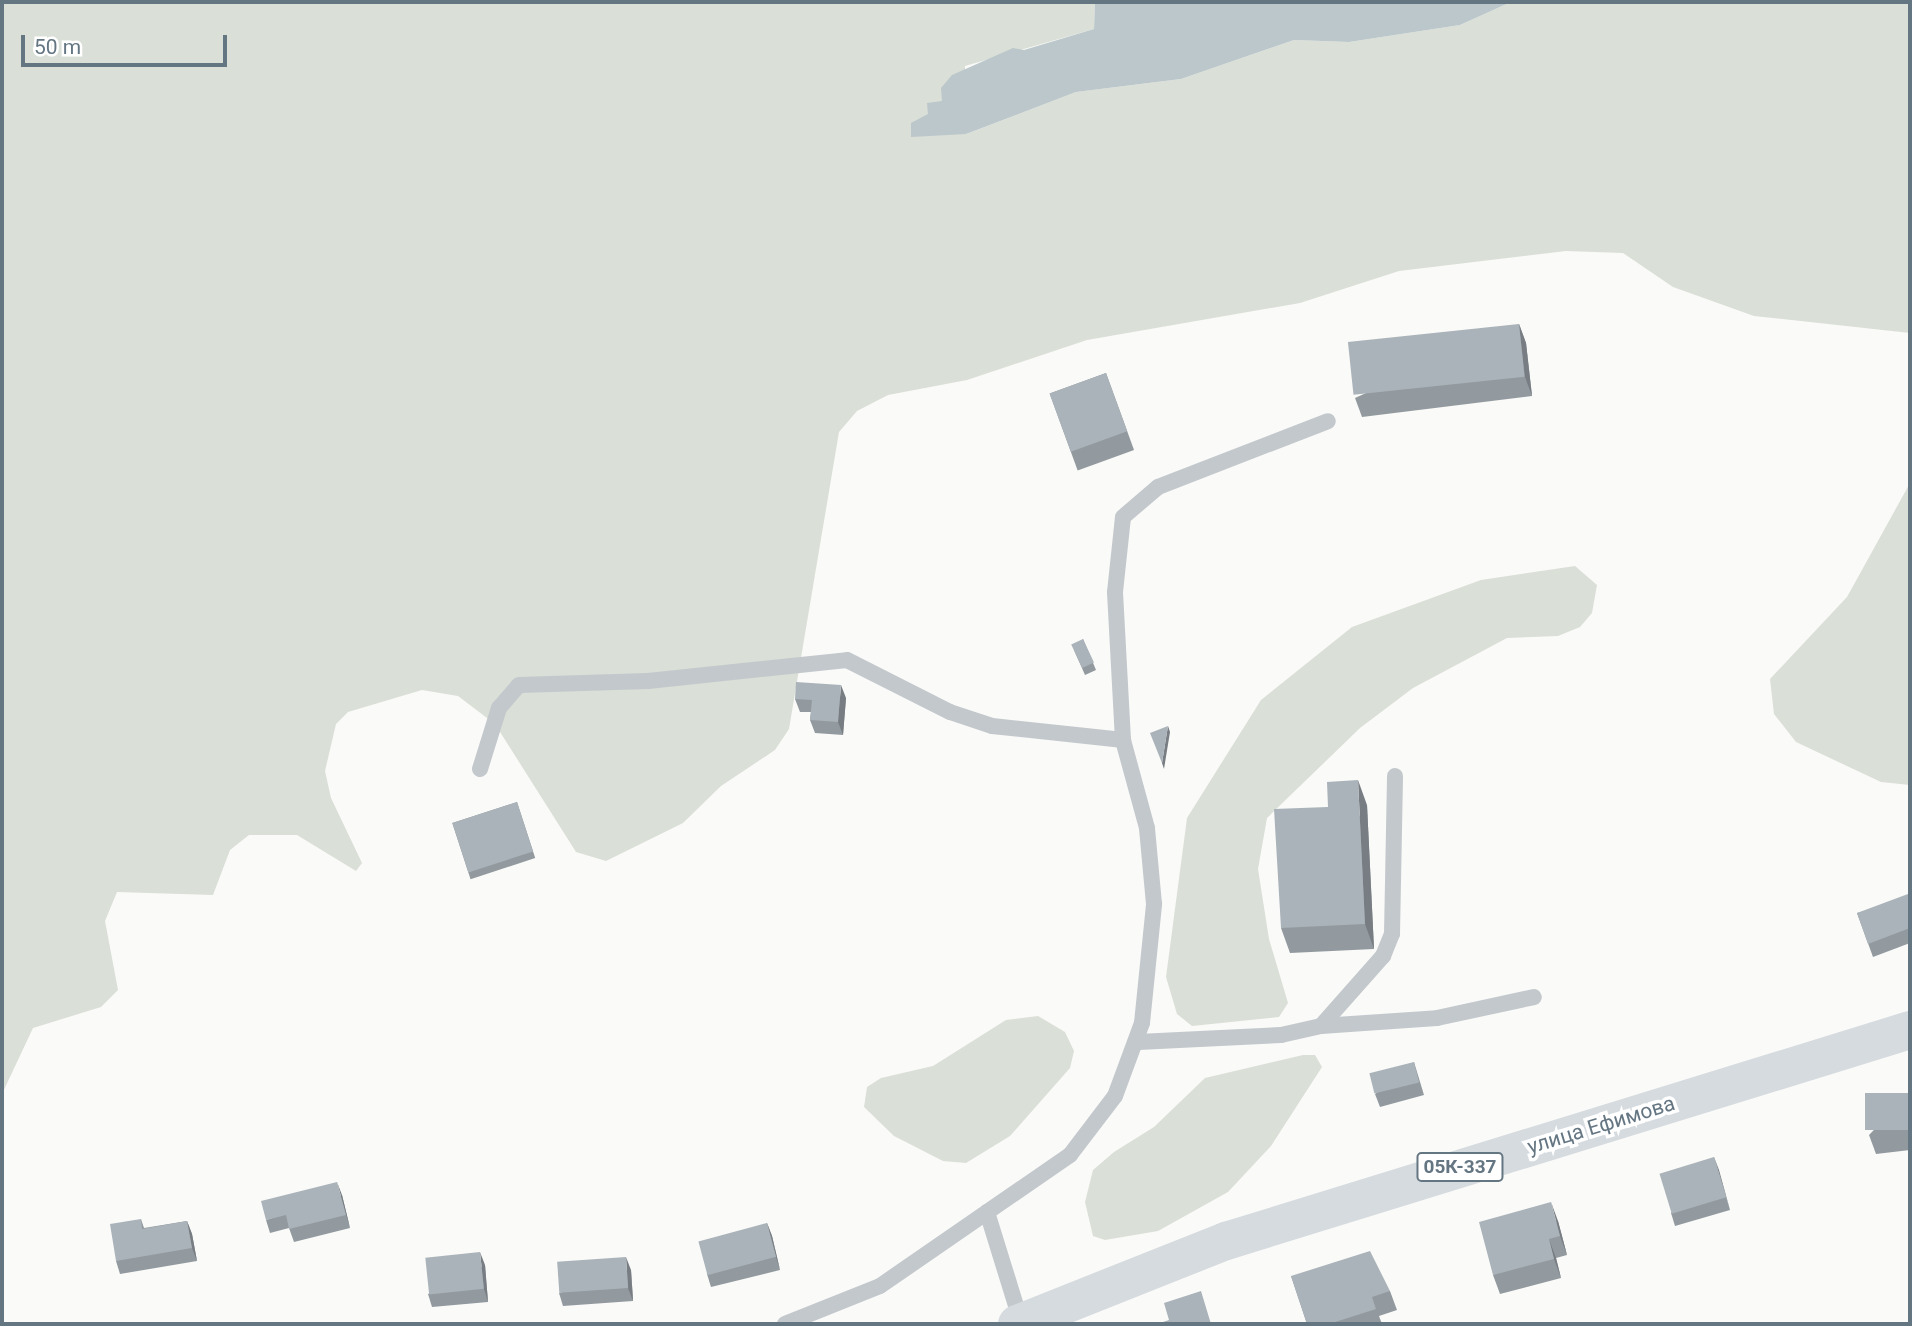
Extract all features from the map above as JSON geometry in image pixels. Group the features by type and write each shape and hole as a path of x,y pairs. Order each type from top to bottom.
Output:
{"main road":[{"name":"улица Ефимова","path":"1019,1323 1226,1241 1910,1030"}],"lane":[{"path":"785,1324 880,1286 1070,1154 1098,1124 1138,1041 1154,904 1147,828 1123,740 1115,592 1123,517 1158,486 1328,421"},
{"path":"480,769 499,708 519,685 648,681 847,660 950,712 992,726 1123,740"},
{"path":"1321,1026 1383,956 1392,934 1395,775"},
{"path":"1138,1041 1281,1035 1321,1026 1437,1018 1534,997"},
{"path":"987,1212 1019,1323"}],"shaded area":[{"path":"2,2 1095,2 1094,29 965,66 966,134 1076,92 1181,79 1294,40 1349,42 1460,25 1511,2 1910,2 1910,333 1754,316 1673,287 1623,253 1566,251 1399,271 1300,303 1087,340 967,380 888,395 857,411 839,432 789,729 775,750 721,786 683,823 606,861 576,852 495,724 458,696 422,690 348,712 336,724 325,771 331,798 362,863 356,871 297,835 249,835 230,850 213,895 117,892 105,921 118,990 101,1007 33,1028 2,1094"},
{"path":"1095,2 1511,2 1460,25 1349,42 1294,40 1181,79 1076,92 966,134 911,137 911,123 928,114 927,103 942,101 941,88 952,75 1013,48 1024,50 1094,29"},
{"path":"1910,483 1910,785 1881,782 1796,742 1774,714 1770,679 1847,597"},
{"path":"1575,566 1597,585 1592,613 1580,627 1558,636 1507,638 1413,688 1360,728 1267,818 1258,869 1269,939 1288,1003 1279,1017 1192,1026 1177,1014 1166,977 1187,818 1261,700 1352,627 1481,580"},
{"path":"1038,1016 1065,1032 1074,1051 1070,1068 1010,1136 966,1163 943,1161 894,1136 864,1107 867,1087 881,1078 933,1066 1006,1020"},
{"path":"1303,1055 1315,1055 1322,1067 1271,1146 1228,1192 1158,1231 1105,1240 1093,1236 1085,1202 1093,1170 1114,1152 1154,1127 1205,1078"}],"building":[{"path":"1519,324 1525,377 1353,395 1348,342"},
{"path":"1106,373 1127,431 1071,452 1050,394"},
{"path":"1083,639 1094,663 1082,668 1071,644"},
{"path":"796,682 841,685 838,722 810,720 812,700 795,699"},
{"path":"1168,726 1162,763 1150,733"},
{"path":"1358,780 1365,924 1281,928 1274,809 1328,807 1327,782"},
{"path":"517,802 533,851 468,872 452,823"},
{"path":"1908,894 1910,928 1868,944 1857,913"},
{"path":"1414,1062 1419,1082 1374,1094 1369,1073"},
{"path":"1865,1093 1910,1093 1910,1130 1865,1130"},
{"path":"1714,1157 1726,1197 1672,1214 1659,1174"},
{"path":"337,1182 346,1215 289,1229 286,1215 266,1220 261,1201"},
{"path":"1551,1202 1560,1236 1549,1239 1554,1259 1493,1275 1479,1222"},
{"path":"141,1219 142,1229 187,1221 192,1248 116,1261 110,1224"},
{"path":"767,1223 776,1257 707,1275 698,1241"},
{"path":"1370,1251 1390,1291 1372,1297 1376,1309 1329,1324 1307,1324 1291,1276"},
{"path":"480,1252 484,1289 429,1295 425,1258"},
{"path":"626,1257 628,1288 559,1293 557,1262"},
{"path":"1201,1291 1211,1324 1157,1324 1169,1320 1164,1303"}]}
